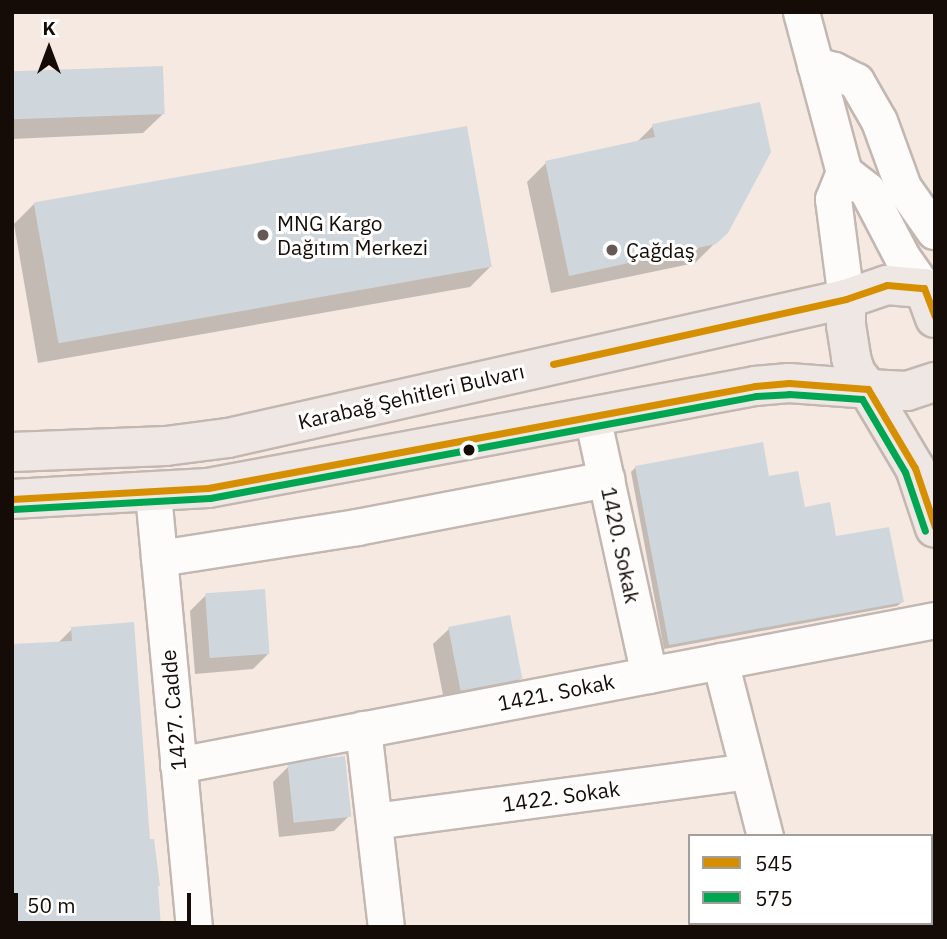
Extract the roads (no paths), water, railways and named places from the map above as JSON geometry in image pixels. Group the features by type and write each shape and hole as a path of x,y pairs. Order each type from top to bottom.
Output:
{"main road":[{"name":"Karabağ Şehitleri Bulvarı","path":"12,452 196,444 846,299 887,285 931,299"},
{"path":"846,299 850,358 856,373 915,468 935,528"},
{"path":"12,499 153,494 208,488 755,386 789,383 907,391 935,382"}],"street":[{"path":"801,12 844,172 867,190 902,257 931,299"},
{"path":"815,65 834,70 856,82 879,121 903,187 934,230 902,257"},
{"path":"844,172 833,199 846,299"},
{"name":"1420. Sokak","path":"592,416 649,675"},
{"path":"159,558 357,527 606,479"},
{"name":"1427. Cadde","path":"153,494 194,927"},
{"name":"1421. Sokak","path":"178,765 935,620"},
{"path":"720,661 764,834"},
{"path":"363,729 386,927"},
{"name":"1422. Sokak","path":"374,821 748,771"}],"place":[{"name":"MNG Kargo Dağıtım Merkezi","path":"263,235"},
{"name":"Çağdaş","path":"612,250"}]}
